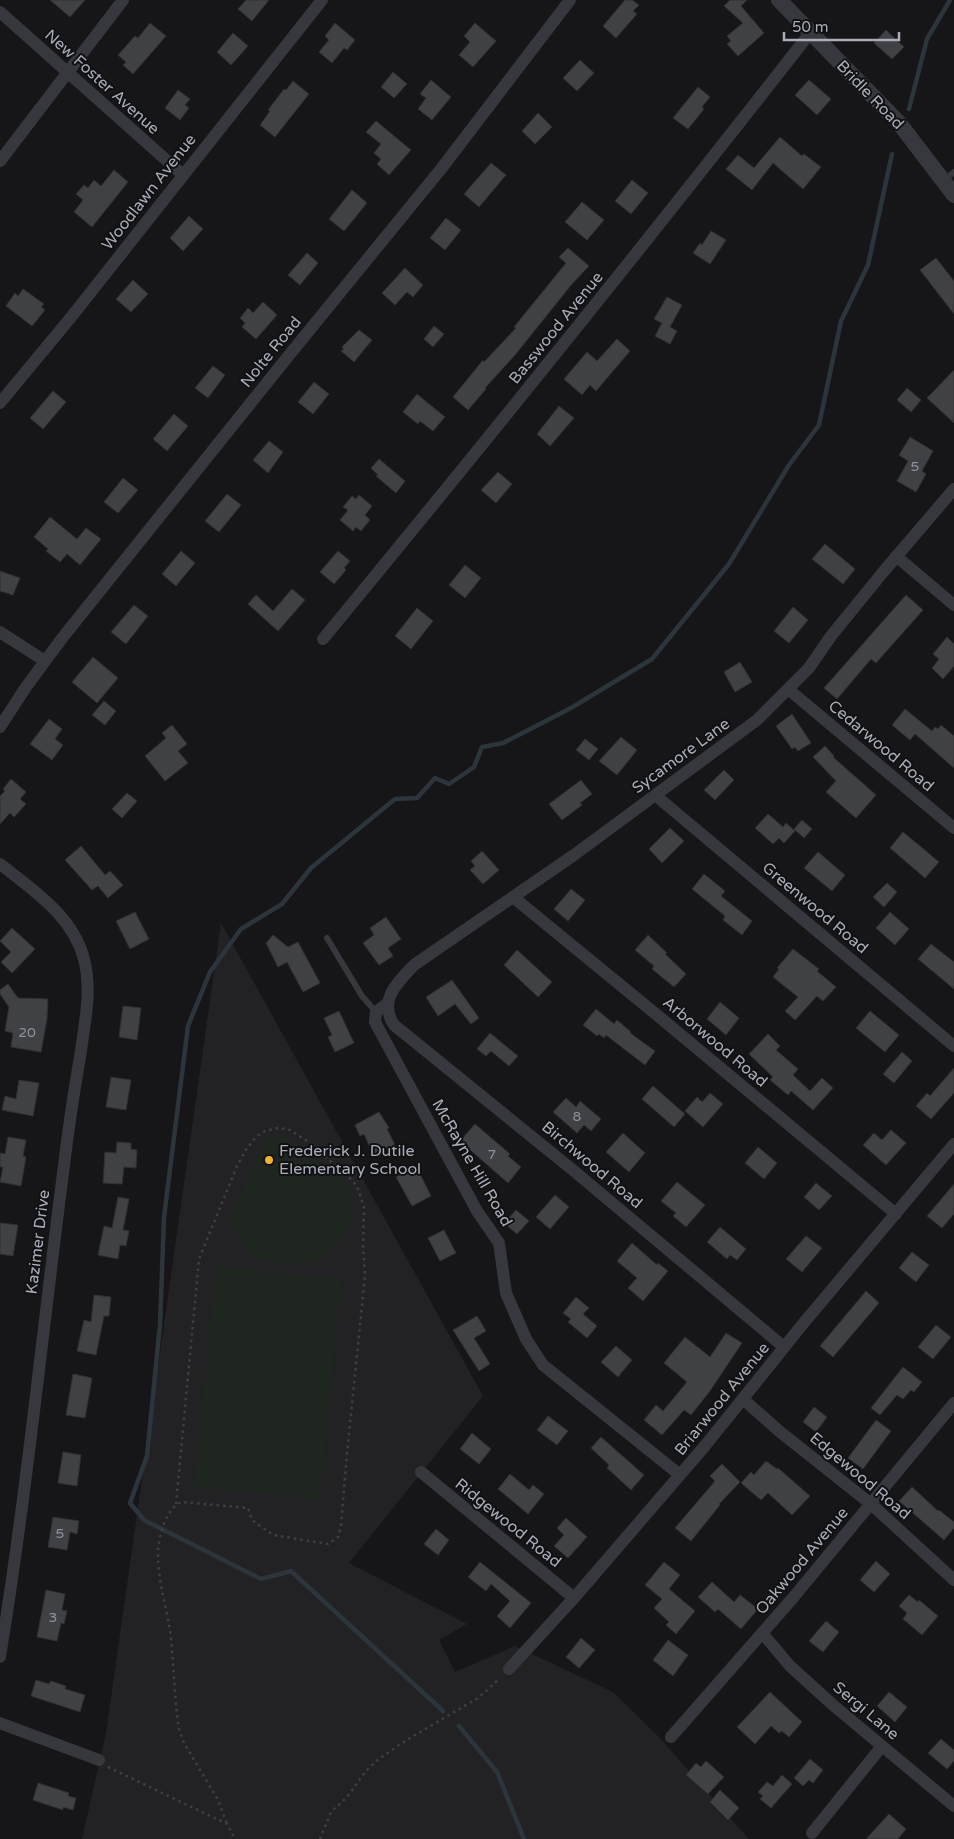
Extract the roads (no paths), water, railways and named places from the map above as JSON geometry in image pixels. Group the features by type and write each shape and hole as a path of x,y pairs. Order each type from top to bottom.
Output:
{"street":[{"path":"0,161 122,0"},
{"name":"Woodlawn Avenue","path":"0,403 72,316 322,0"},
{"name":"Nolte Road","path":"0,727 45,661 441,169 570,0"},
{"name":"Bridle Road","path":"779,0 949,177 954,195"},
{"name":"New Foster Avenue","path":"0,12 183,175"},
{"name":"Basswood Avenue","path":"323,639 517,403 694,182 810,33"},
{"name":"Sycamore Lane","path":"388,1003 393,987 414,965 574,855 757,720 809,668 831,636 954,489"},
{"path":"896,556 954,605"},
{"path":"0,632 45,661"},
{"name":"Cedarwood Road","path":"788,688 954,828"},
{"name":"Greenwood Road","path":"655,795 954,1046"},
{"name":"Kazimer Drive","path":"0,864 30,887 69,925 81,950 88,982 86,1018 65,1156 32,1423 0,1657"},
{"name":"Arborwood Road","path":"512,898 663,1020 896,1214"},
{"path":"376,1012 388,1003"},
{"name":"Birchwood Road","path":"388,1003 390,1019 394,1025 574,1171 784,1347"},
{"name":"McRayne Hill Road","path":"376,1012 375,1022 477,1211 499,1243 506,1293 526,1339 543,1365 680,1475"},
{"name":"Briarwood Avenue","path":"509,1669 574,1598 680,1475 784,1347 954,1144"},
{"name":"Edgewood Road","path":"743,1399 778,1431 871,1504 954,1580"},
{"name":"Oakwood Avenue","path":"672,1737 763,1634 954,1403"},
{"name":"Ridgewood Road","path":"421,1472 574,1598"},
{"name":"Sergi Lane","path":"763,1634 790,1666 954,1806"},
{"path":"0,1723 99,1760"},
{"path":"812,1833 882,1746"}],"lane":[{"name":"McRayne Hill Road","path":"327,938 362,996 376,1012"}],"waterway":[{"path":"909,109 927,39 950,0"},
{"path":"443,1711 291,1571 261,1579 144,1520 130,1503 147,1456 160,1325 164,1217 188,1026 210,972 241,929 282,904 311,868 395,799 417,798 435,778 449,784 474,767 482,747 503,743 571,708 652,659 729,564 789,465 819,425 841,321 868,265 892,154"},
{"path":"459,1726 497,1772 524,1839"}],"place":[{"name":"Frederick J. Dutile Elementary School","path":"269,1160"}]}
